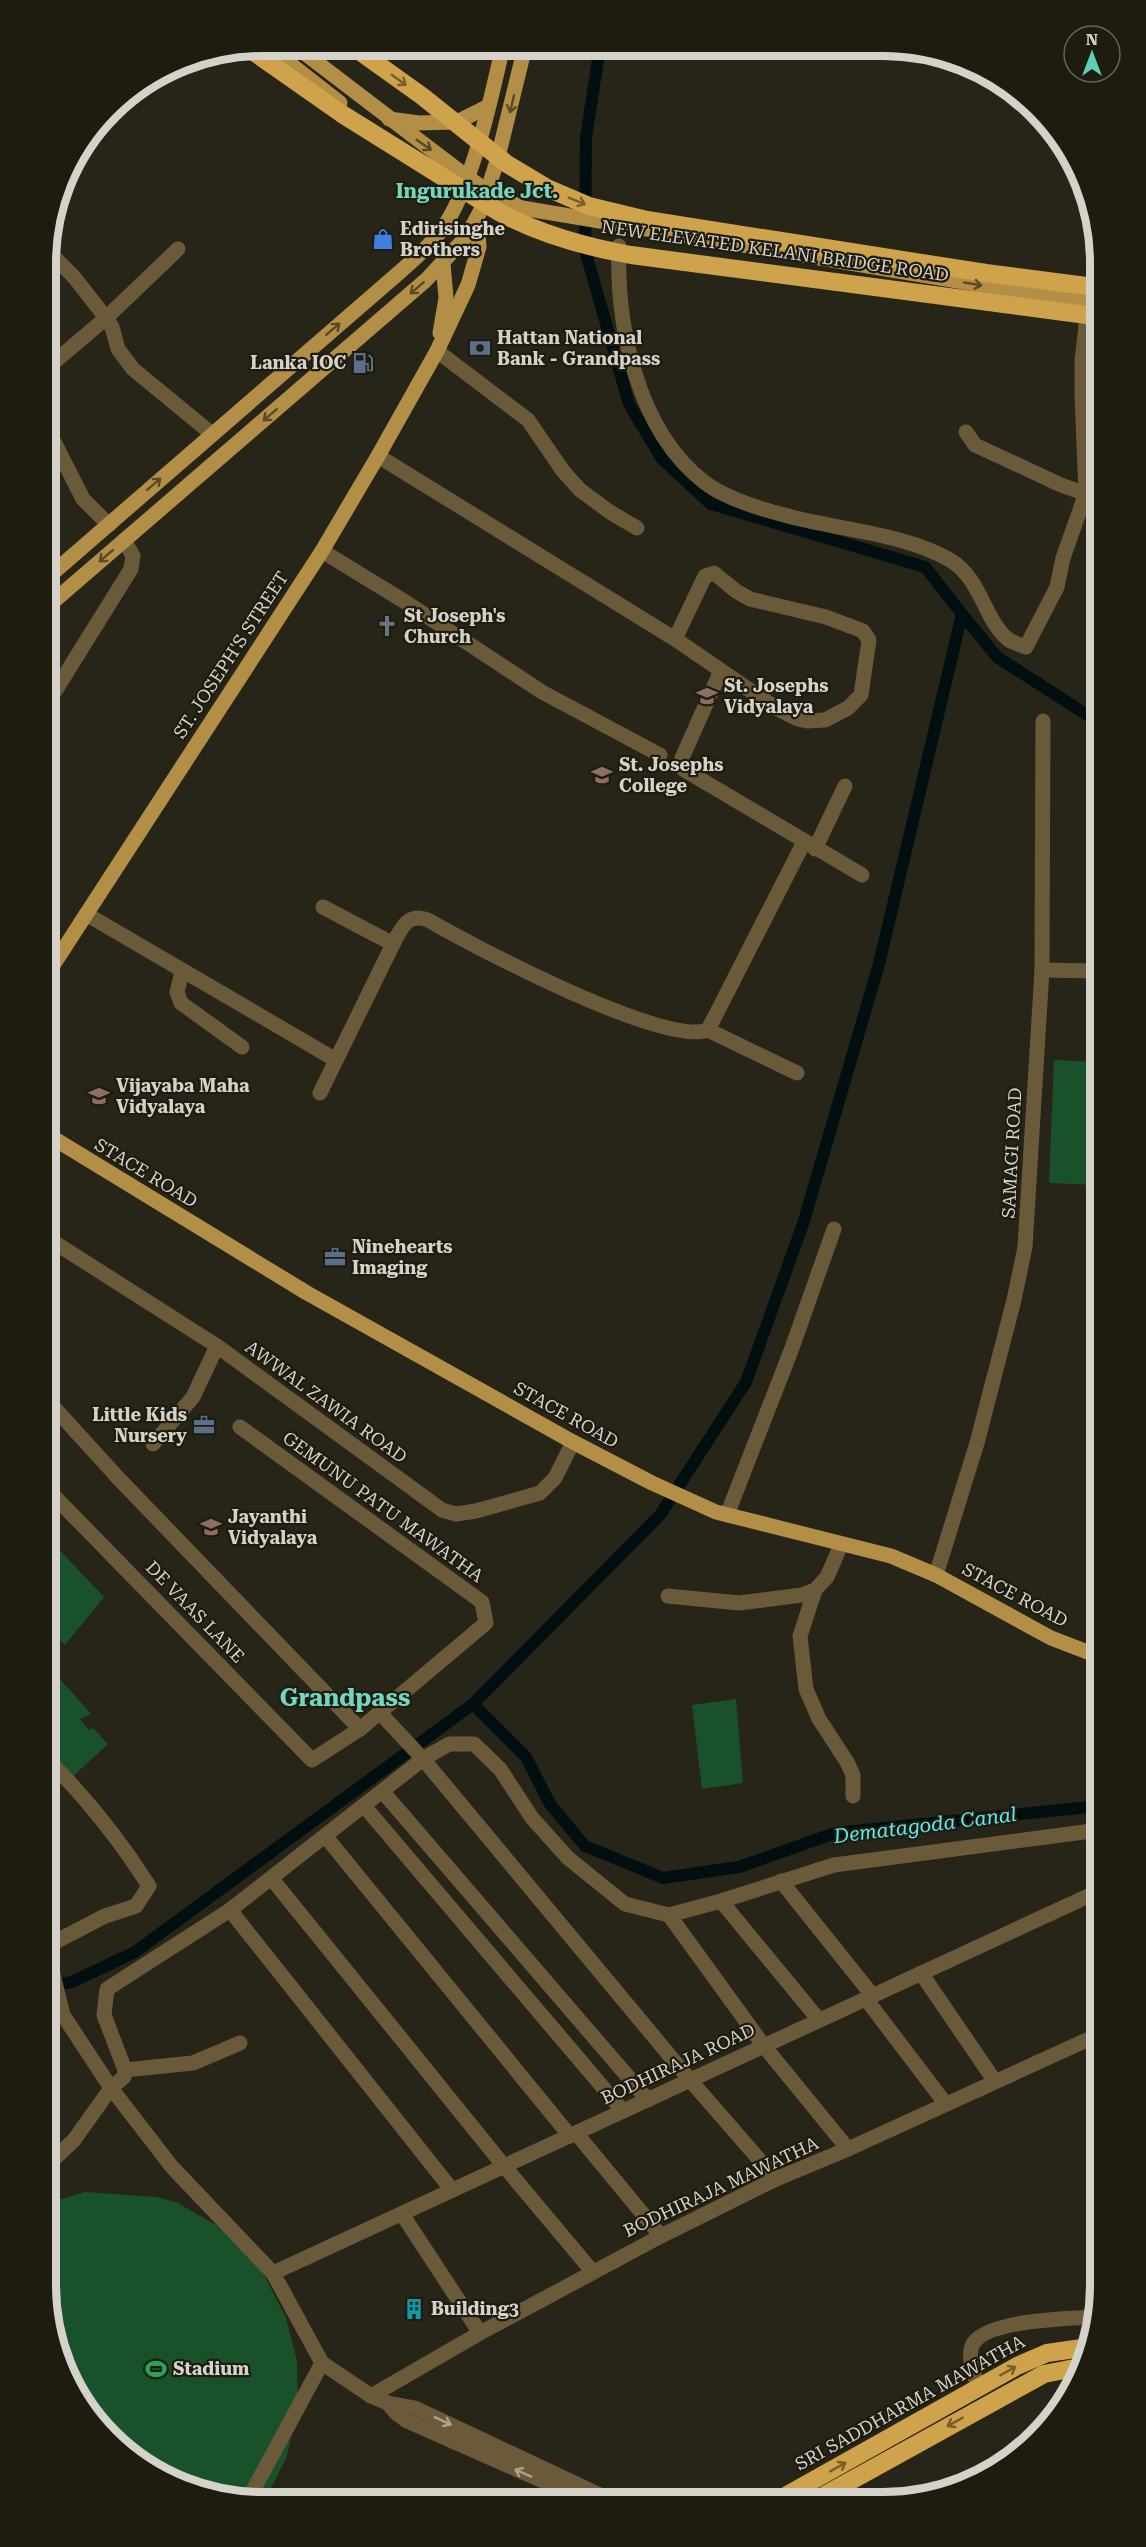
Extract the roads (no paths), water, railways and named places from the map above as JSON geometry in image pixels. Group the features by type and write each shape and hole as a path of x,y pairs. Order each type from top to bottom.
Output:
{"highway":[{"name":"NEW ELEVATED KELANI BRIDGE ROAD","path":"260,56 365,129 499,212 542,231 631,255 1090,316"},
{"name":"NEW ELEVATED KELANI BRIDGE ROAD","path":"366,56 422,96 507,164 547,188 590,206 647,220 986,273"},
{"path":"986,273 1090,286"},
{"path":"986,273 1090,293"},
{"name":"SRI SADDHARMA MAWATHA","path":"792,2492 1038,2356 1065,2348 1081,2347"},
{"path":"830,2492 1044,2374 1073,2368"}],"main road":[{"path":"280,56 403,152 461,193 479,214 535,233 1090,316"},
{"path":"308,56 467,177 487,191 522,208 1090,316"},
{"path":"56,570 422,252 440,232 467,177 500,56"},
{"path":"56,599 443,264 479,214 505,134 523,56"},
{"path":"389,119 419,123 457,122 487,107"},
{"name":"ST. JOSEPH'S STREET","path":"56,961 322,551 378,456 437,351 465,294 480,241 479,214"},
{"name":"ST. JOSEPH'S STREET","path":"437,351 446,298 443,264"},
{"path":"109,525 124,540"},
{"name":"STACE ROAD","path":"56,1140 307,1293 573,1442 652,1483 727,1515 891,1556 936,1575 1051,1638 1090,1653"}],"street":[{"path":"614,245 624,331 654,418 683,463 705,483 728,496 787,516 890,538 950,560 964,570 999,628 1009,639 1026,647 1057,587 1063,558 1090,495 1082,372 1090,327"},
{"path":"56,360 106,318 178,249"},
{"path":"56,259 74,277 106,318 112,327 118,350 133,369 212,434"},
{"path":"437,351 528,420 563,471 580,490 637,528"},
{"path":"966,432 975,445 1061,485 1090,495"},
{"path":"56,446 83,499 109,525"},
{"path":"378,456 675,639 776,708 798,719 817,722 825,720 848,708 861,695 869,640 863,631 842,621 750,599 714,573 705,576 675,639"},
{"path":"56,689 131,568 133,556 124,540"},
{"path":"322,551 407,603 542,692 660,755"},
{"path":"719,670 719,675 682,758 683,768 862,875"},
{"name":"SAMAGI ROAD","path":"936,1575 976,1443 1021,1272 1029,1210 1042,970 1042,721"},
{"path":"708,1030 809,845 845,786"},
{"path":"323,907 393,944"},
{"path":"86,914 336,1060"},
{"path":"320,1093 405,922 416,918 422,918 541,979 612,1010 675,1029 697,1032 708,1030 797,1073"},
{"path":"1042,970 1090,970"},
{"path":"182,972 177,992 181,1003 242,1047"},
{"path":"727,1515 792,1348 834,1229"},
{"name":"AWWAL ZAWIA ROAD","path":"56,1243 217,1346 442,1510 456,1514 540,1494 555,1479 573,1442"},
{"path":"153,1444 193,1397 217,1346"},
{"path":"56,1410 120,1480 360,1729"},
{"name":"GEMUNU PATU MAWATHA","path":"240,1427 483,1602 486,1623 360,1729 312,1760"},
{"name":"DE VAAS LANE","path":"56,1498 312,1760"},
{"path":"841,1545 827,1577 815,1590 800,1636 806,1689 819,1719 848,1762 853,1775 853,1796"},
{"path":"668,1596 739,1603 802,1595 815,1590"},
{"path":"380,1713 423,1759 690,2080 776,2179"},
{"path":"56,2157 74,2140 111,2088 124,2077 125,2070 104,2015 107,1989 230,1910 365,1807 423,1759 449,1744 474,1744 500,1769 532,1818 568,1858 625,1904 669,1915 834,1865 1090,1831"},
{"path":"56,1768 130,1856 149,1886 136,1906 105,1916 56,1941"},
{"path":"383,1792 648,2100"},
{"path":"365,1807 623,2111"},
{"path":"326,1837 573,2134 661,2236"},
{"path":"272,1879 592,2271"},
{"path":"782,1881 945,2103"},
{"name":"BODHIRAJA ROAD","path":"273,2273 1090,1895"},
{"path":"721,1901 819,2020"},
{"path":"230,1910 452,2190"},
{"path":"669,1915 764,2046 848,2149"},
{"path":"921,1974 994,2080"},
{"path":"58,2010 111,2088 172,2167 273,2273 322,2363 370,2396 388,2403 415,2408 471,2442 577,2492"},
{"name":"BODHIRAJA MAWATHA","path":"370,2396 592,2271 661,2236 776,2179 848,2149 994,2080 1090,2038"},
{"path":"125,2070 193,2063 240,2043"},
{"path":"402,2214 480,2333"},
{"path":"978,2388 970,2351 978,2337 988,2331 1051,2319 1088,2317"},
{"path":"253,2491 322,2363"}],"waterway":[{"path":"56,1985 72,1982 135,1952 473,1704 660,1515 746,1382 803,1224 879,964 962,614 925,567 711,504 662,459 629,404 585,250 586,137 599,56"},
{"path":"962,614 997,657 1090,717"},
{"name":"Dematagoda Canal","path":"473,1704 526,1757 550,1804 585,1846 663,1878 739,1867 835,1833 1090,1807"}],"place":[{"name":"Edirisinghe Brothers","path":"383,239"},
{"name":"Hattan National Bank - Grandpass","path":"480,348"},
{"name":"Lanka IOC","path":"363,363"},
{"name":"St Joseph's Church","path":"387,626"},
{"name":"St. Josephs Vidyalaya","path":"707,696"},
{"name":"St. Josephs College","path":"602,775"},
{"name":"Vijayaba Maha Vidyalaya","path":"99,1096"},
{"name":"Ninehearts Imaging","path":"335,1257"},
{"name":"Little Kids Nursery","path":"204,1425"},
{"name":"Jayanthi Vidyalaya","path":"211,1527"},
{"name":"Building3","path":"414,2309"},
{"name":"Stadium","path":"156,2369"}],"district":[{"name":"Ingurukade Jct.","path":"477,191"},
{"name":"Grandpass","path":"345,1698"}]}
